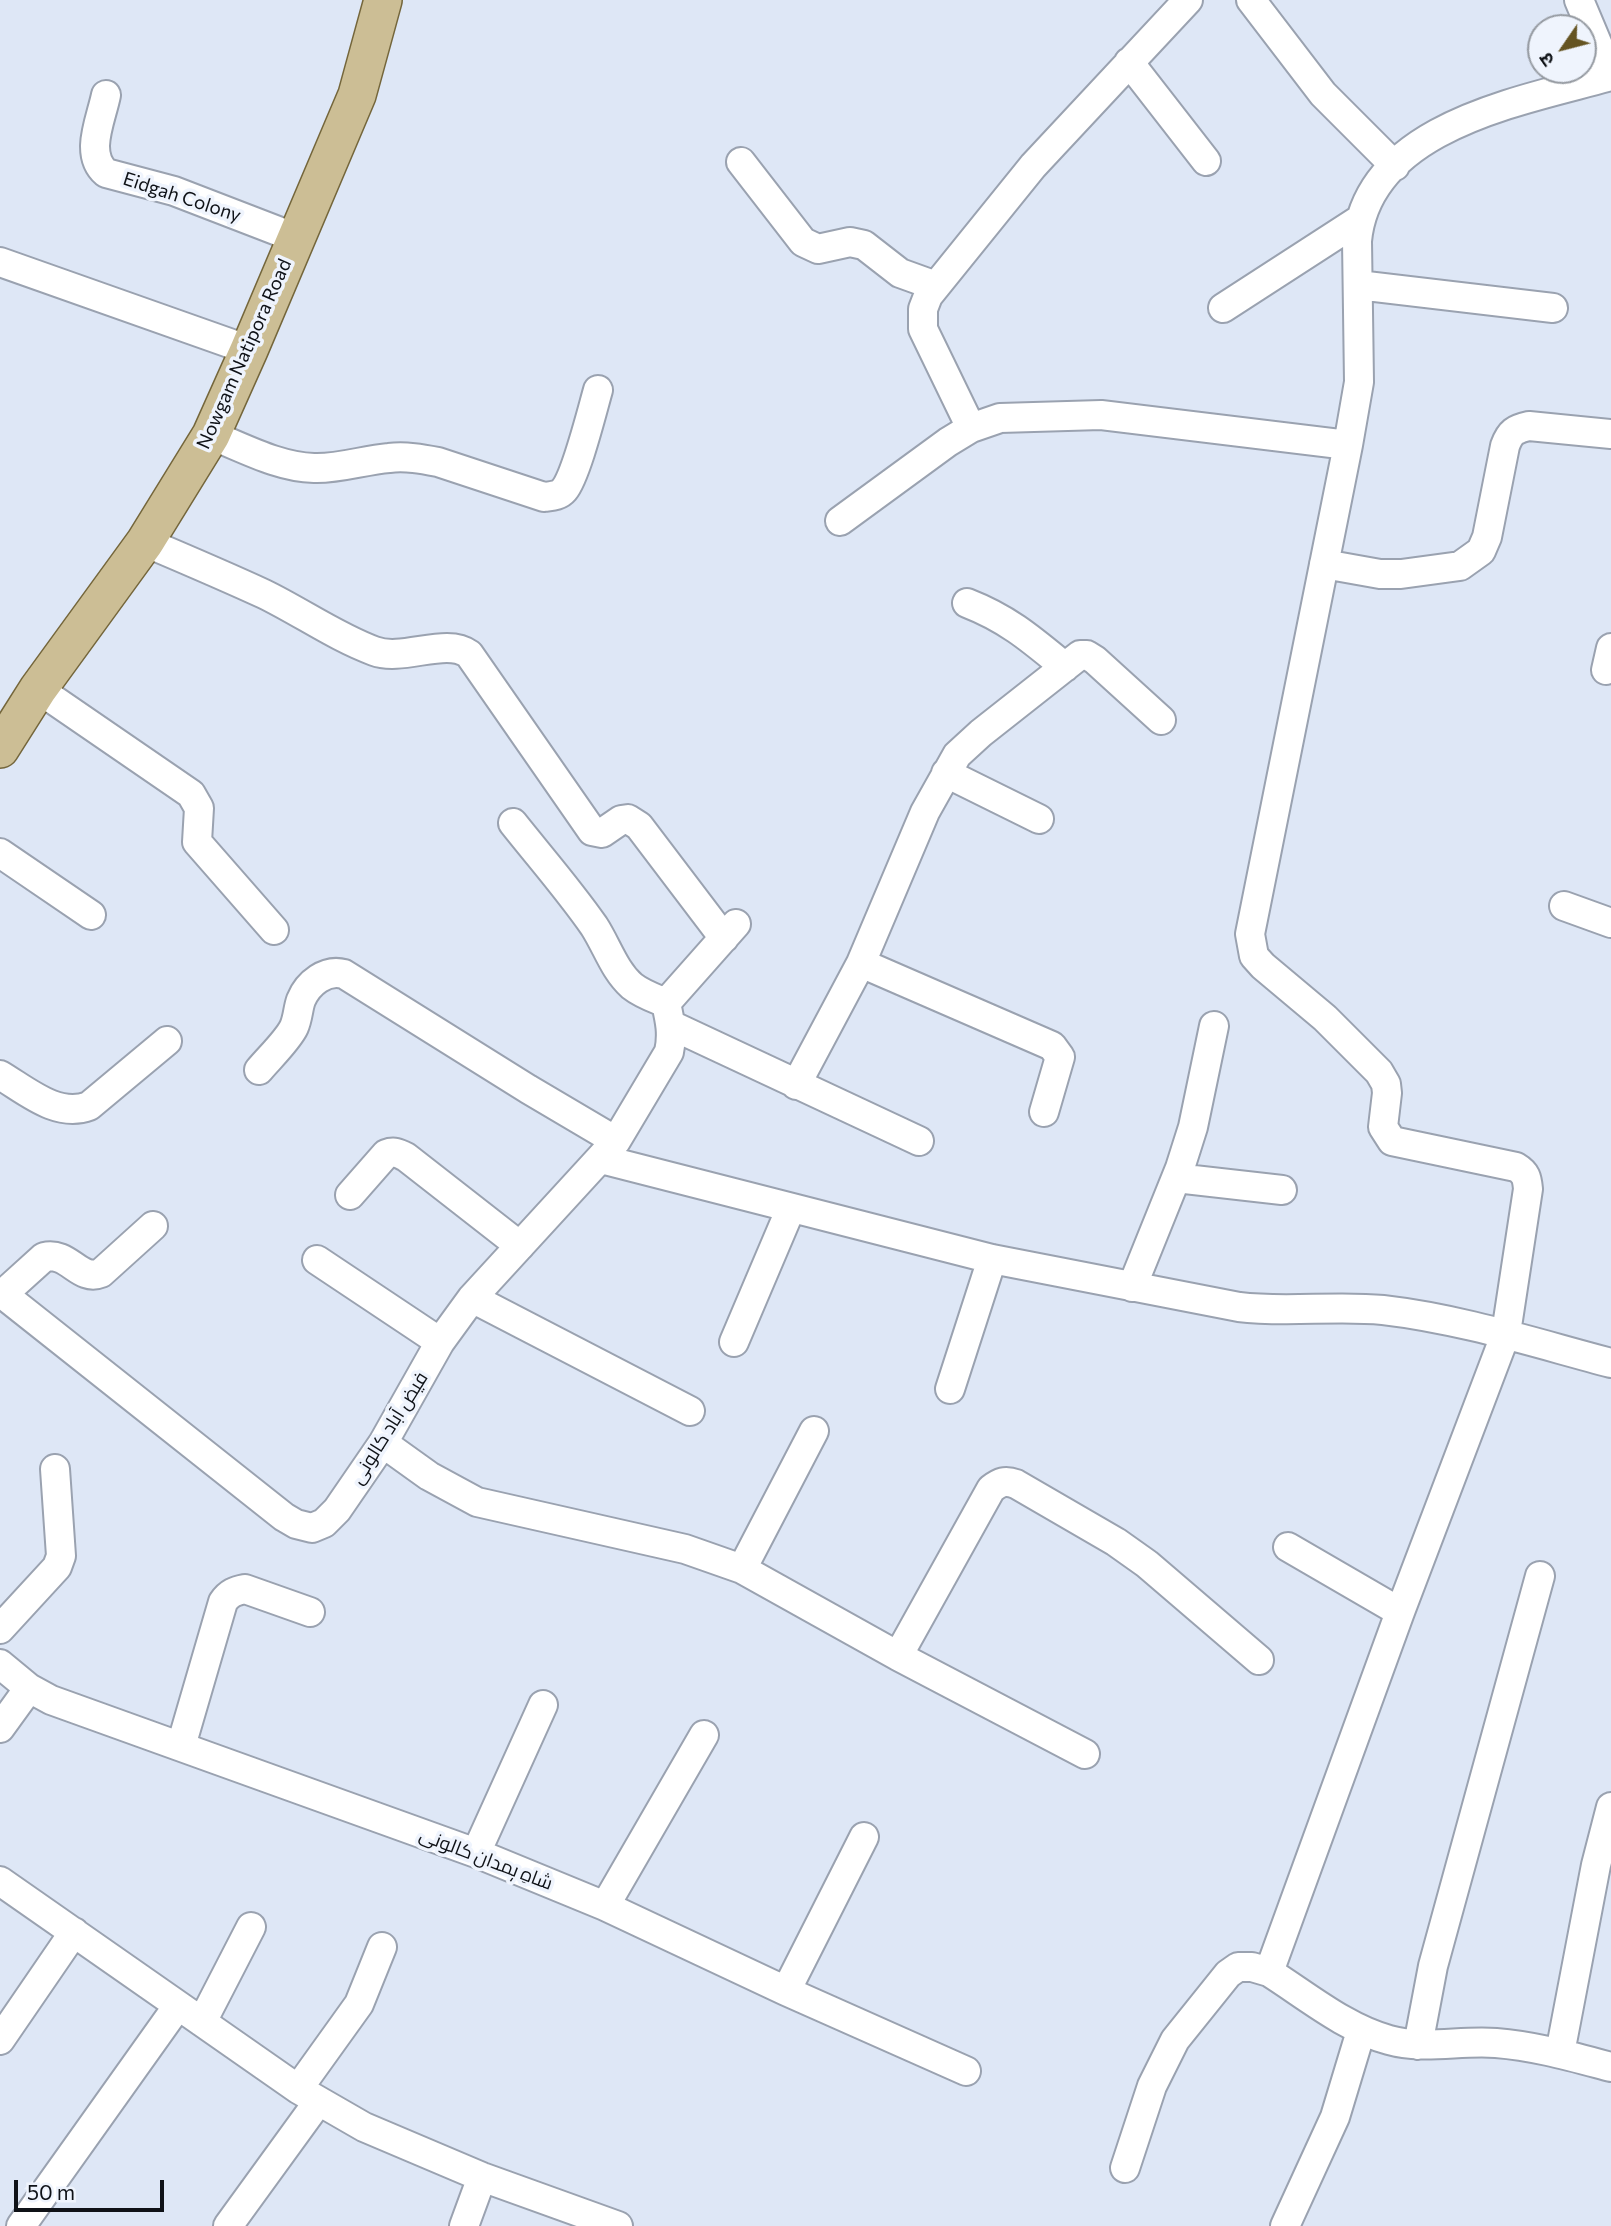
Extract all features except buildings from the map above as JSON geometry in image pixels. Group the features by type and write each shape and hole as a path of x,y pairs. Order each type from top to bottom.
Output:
{"main road":[{"name":"Nowgam Natipora Road","path":"0,749 38,689 145,542 211,435 357,94 382,1"}],"street":[{"path":"971,428 923,329 923,309 928,296 1033,166 1188,0"},
{"path":"1251,0 1323,94 1395,166"},
{"path":"1269,1972 1400,1612 1506,1333 1528,1189 1523,1171 1516,1167 1392,1141 1383,1127 1387,1093 1386,1084 1379,1072 1325,1018 1263,966 1254,956 1251,946 1250,934 1349,445 1359,382 1359,220 1375,187 1415,149 1445,128 1479,114 1611,76 1579,0"},
{"path":"1129,62 1206,161"},
{"name":"Eidgah Colony","path":"106,95 93,152 99,167 106,173 174,191 296,238"},
{"path":"741,162 803,242 818,249 849,242 864,245 900,273 936,286"},
{"path":"1223,308 1359,220"},
{"path":"0,262 250,349"},
{"path":"1358,285 1553,308"},
{"path":"211,435 296,467 317,468 390,458 421,458 544,497 559,495 570,480 598,390"},
{"path":"840,521 948,442 971,428 1000,418 1101,415 1349,445"},
{"path":"1324,564 1380,575 1401,575 1460,566 1481,551 1487,537 1505,446 1509,435 1516,428 1529,426 1611,434"},
{"path":"145,542 264,594 378,653 455,647 469,654 592,831 602,833 621,820 628,819 639,827 730,931 668,1014"},
{"path":"967,603 997,615 1014,626 1065,667"},
{"path":"796,1085 861,963 925,812 957,755 1080,655 1087,655 1161,720"},
{"path":"38,689 191,794 199,808 197,842 274,930"},
{"path":"946,773 1039,819"},
{"path":"513,823 584,912 617,968 631,985 668,1014 796,1085 919,1142"},
{"path":"0,853 91,915"},
{"path":"1564,906 1611,923"},
{"path":"861,963 1052,1046 1060,1057 1044,1112"},
{"path":"259,1070 294,1027 306,990 320,978 336,972 344,974 528,1089 609,1150 791,1208 992,1259 1132,1287 1258,1309 1383,1310 1506,1333 1611,1363"},
{"name":"فیض آباد کالونی","path":"1,1293 296,1524 312,1528 324,1524 337,1510 383,1443 440,1342 472,1298 609,1150 669,1052 672,1040 668,1014"},
{"path":"1132,1287 1176,1178 1193,1127 1214,1026"},
{"path":"0,1075 48,1104 62,1110 76,1111 89,1106 167,1041"},
{"path":"350,1195 386,1154 399,1153 520,1245"},
{"path":"1176,1178 1283,1191"},
{"path":"734,1342 791,1208"},
{"path":"1,1293 44,1257 51,1255 59,1255 86,1274 94,1276 101,1273 153,1226"},
{"path":"950,1389 992,1259"},
{"path":"317,1260 440,1342"},
{"path":"472,1298 690,1411"},
{"path":"742,1569 814,1431"},
{"path":"383,1443 429,1476 477,1502 685,1549 742,1569 898,1656 1085,1754"},
{"path":"0,1629 57,1567 61,1556 55,1469"},
{"path":"898,1656 991,1489 1006,1481 1016,1484 1116,1542 1147,1564 1259,1660"},
{"path":"1288,1547 1400,1612"},
{"path":"1418,2045 1433,1966 1541,1576"},
{"path":"181,1746 227,1596 234,1591 245,1589 310,1612"},
{"name":"شاہِ ہمدان کالونی","path":"0,1664 29,1688 51,1700 476,1853 606,1906 786,1991 966,2071"},
{"path":"0,1728 29,1688"},
{"path":"476,1853 543,1705"},
{"path":"606,1906 704,1735"},
{"path":"1560,2053 1611,1807"},
{"path":"786,1991 864,1837"},
{"path":"0,1881 177,2007 308,2095 392,2141 618,2226"},
{"path":"202,2022 251,1927"},
{"path":"0,2040 74,1932"},
{"path":"228,2226 308,2095 359,2004 382,1947"},
{"path":"1125,2168 1153,2086 1175,2040 1228,1974 1238,1967 1252,1967 1269,1972 1361,2031 1404,2044 1495,2043 1560,2053 1611,2067"},
{"path":"22,2226 177,2007"},
{"path":"1285,2226 1335,2117 1361,2031"},
{"path":"464,2226 482,2177"}]}
